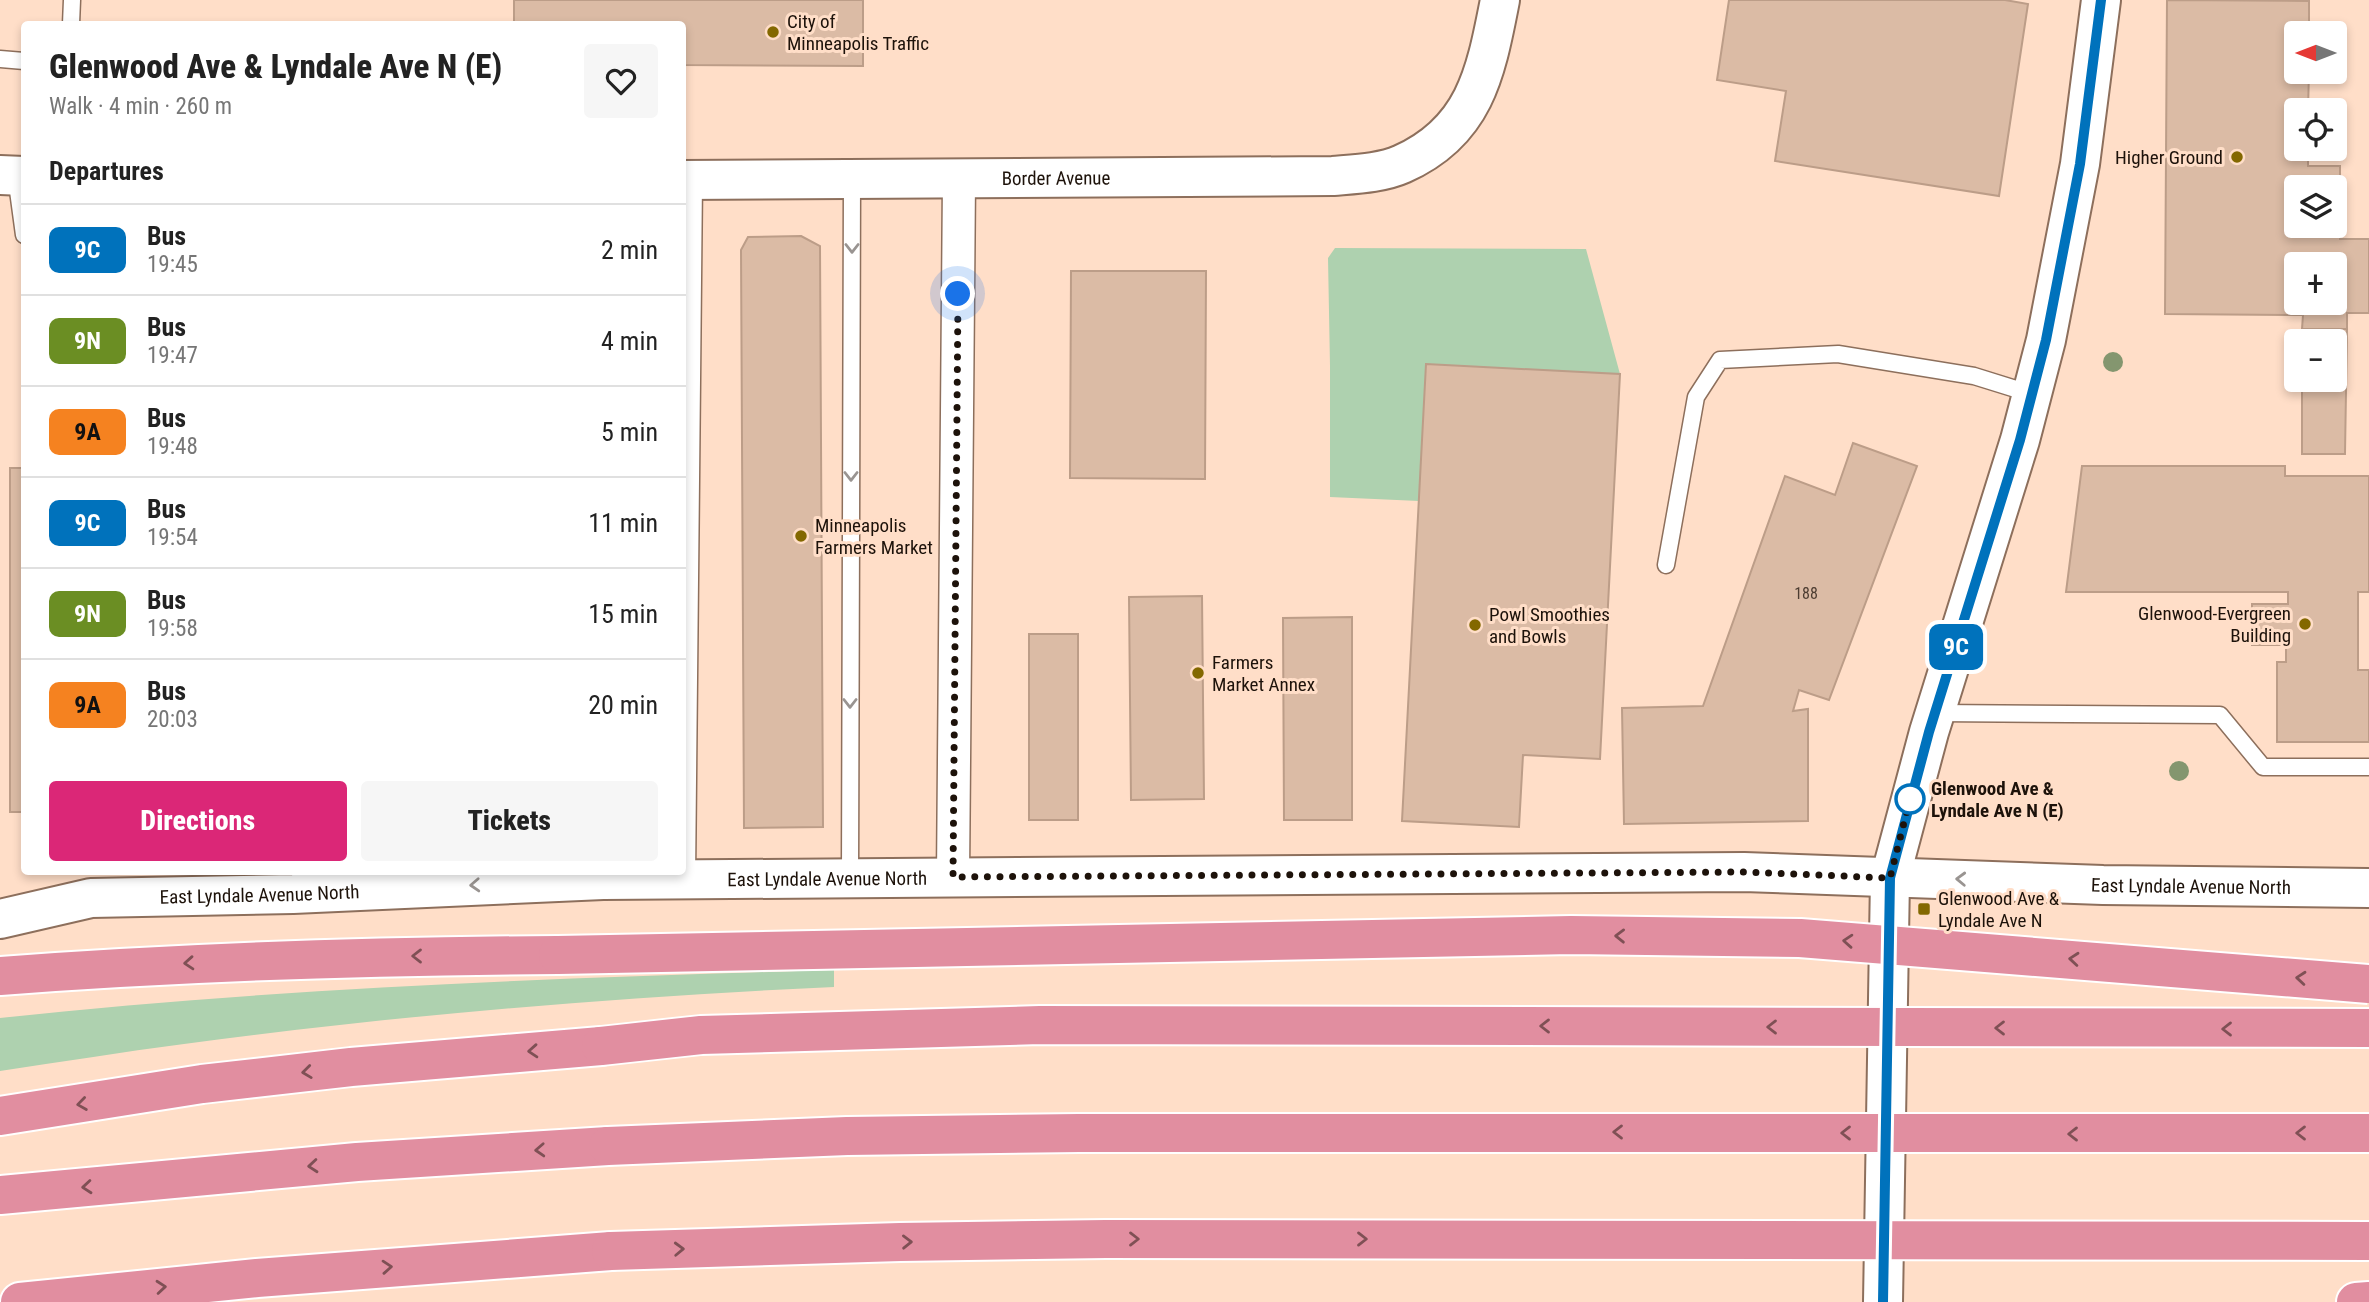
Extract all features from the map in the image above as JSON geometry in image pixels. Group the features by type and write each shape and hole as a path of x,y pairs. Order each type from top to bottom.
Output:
{"highway":[{"path":"0,976 213,962 386,956 1544,936 1800,938 2369,984"},
{"path":"0,1116 202,1084 701,1035 1041,1025 2369,1028"},
{"path":"0,1195 344,1163 608,1146 847,1136 1079,1133 2369,1133"},
{"path":"20,1302 283,1276 611,1251 900,1242 2369,1241"},
{"path":"2356,1302 2369,1301"}],"main road":[{"name":"Border Avenue","path":"688,180 1333,177 1401,165 1452,131 1481,81 1500,0"},
{"path":"1882,1302 1890,878 1935,713 2046,340 2080,164 2101,0"},
{"name":"East Lyndale Avenue North","path":"0,919 91,898 293,883 517,878 1744,872 2103,885 2369,888"}],"street":[{"path":"953,877 959,180"},
{"path":"0,898 91,898"}],"lane":[{"path":"71,21 72,0"},
{"path":"0,60 21,61"},
{"path":"13,176 21,219"},
{"path":"687,879 688,180"},
{"path":"850,878 852,180"},
{"path":"1665,565 1696,397 1720,360 1838,354 1973,376 2032,394"},
{"path":"1935,713 2220,715 2263,767 2369,767"}],"green space":[{"path":"1335,248 1586,249 1620,374 1600,759 1523,755 1519,827 1402,821 1419,501 1330,497 1328,258"},
{"path":"834,970 834,987 671,996 427,1016 184,1044 0,1071 0,1018 312,992 521,981"}],"building":[{"name":"City of Minneapolis Traffic","path":"514,0 863,0 863,66 686,65 686,21 514,21"},
{"path":"1729,0 2005,0 2028,4 1999,196 1775,161 1786,91 1717,80"},
{"name":"Higher Ground","path":"2167,0 2309,1 2309,21 2284,21 2284,84 2309,84 2308,98 2284,98 2284,161 2308,161 2308,166 2340,166 2340,175 2284,175 2284,238 2369,239 2369,313 2347,313 2347,252 2284,252 2284,315 2165,314"},
{"path":"801,236 820,246 823,827 744,828 741,250 748,237"},
{"path":"1071,271 1206,271 1205,479 1070,478"},
{"name":"Higher Ground","path":"2303,315 2347,315 2347,329 2302,329"},
{"path":"1426,364 1620,374 1600,759 1523,755 1519,827 1402,821"},
{"path":"2302,392 2346,392 2345,454 2302,454"},
{"path":"1853,443 1917,466 1829,700 1799,690 1793,711 1808,709 1808,821 1624,824 1622,708 1703,706 1785,476 1835,495"},
{"name":"Glenwood-Evergreen Building","path":"2082,466 2285,466 2285,476 2369,476 2369,592 2358,592 2358,670 2369,670 2369,742 2277,742 2277,662 2286,662 2286,645 2252,645 2252,604 2288,604 2288,592 2066,592"},
{"path":"10,468 21,468 21,812 10,812"},
{"path":"1202,596 1204,799 1131,800 1129,597"},
{"path":"1352,617 1352,820 1284,820 1283,618"},
{"path":"1029,634 1078,634 1078,820 1029,820"}],"bus line":[{"name":"9C","path":"1883,1302 1890,878 1929,732 2020,440 2046,340 2080,164 2101,0"}],"place":[{"name":"City of Minneapolis Traffic","path":"773,32"},
{"name":"Higher Ground","path":"2237,157"},
{"name":"Minneapolis Farmers Market","path":"801,536"},
{"name":"Glenwood-Evergreen Building","path":"2305,624"},
{"name":"Powl Smoothies and Bowls","path":"1475,625"},
{"name":"Farmers Market Annex","path":"1198,673"},
{"name":"Glenwood Ave & Lyndale Ave N (E)","path":"1910,799"},
{"name":"Glenwood Ave & Lyndale Ave N","path":"1924,909"}],"route":[{"path":"958,294 953,877 1744,872 1890,878 1910,799"}]}
